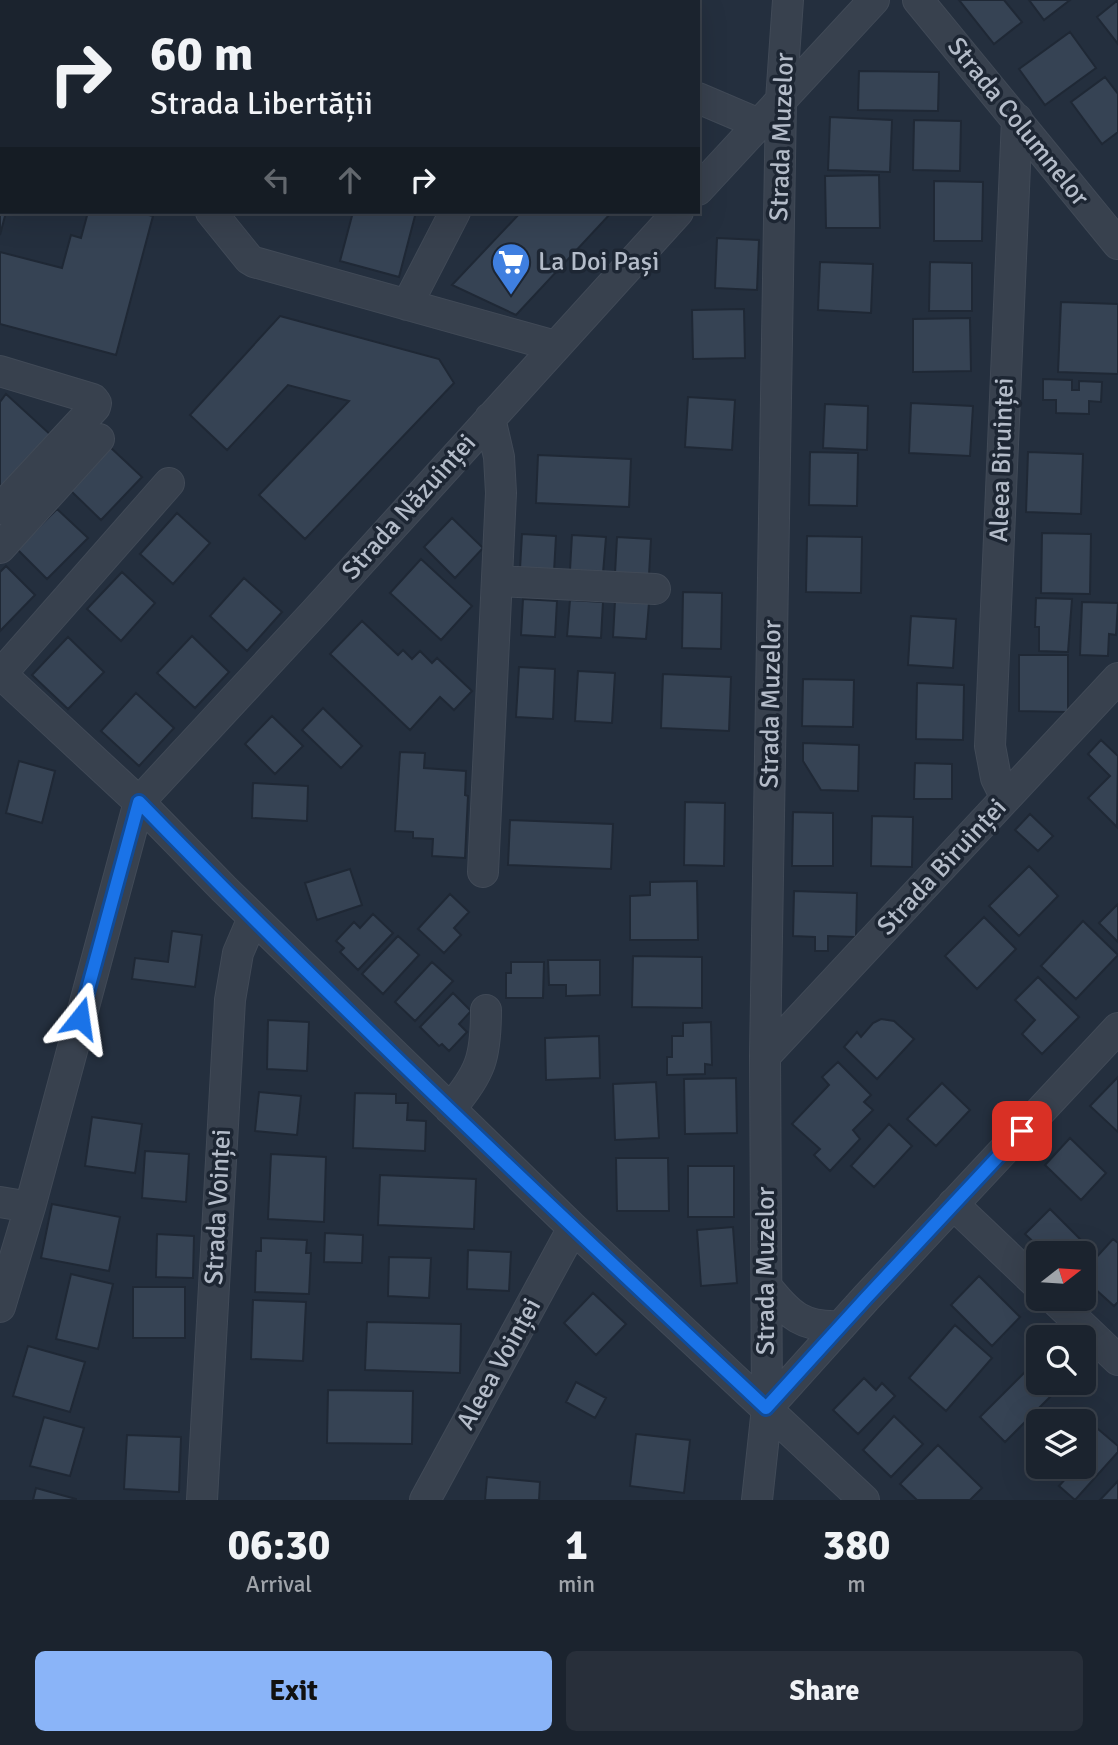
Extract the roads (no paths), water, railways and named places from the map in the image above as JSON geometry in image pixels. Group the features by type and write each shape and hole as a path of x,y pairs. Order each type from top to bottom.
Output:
{"street":[{"name":"Strada Muzelor","path":"757,1500 766,1408 765,1056 780,100 788,0"},
{"path":"700,188 874,0"},
{"name":"Strada Columnelor","path":"918,0 1118,244"},
{"path":"700,99 759,124"},
{"name":"Aleea Biruinței","path":"1006,798 996,778 990,747 1017,119"},
{"path":"213,214 254,262 555,346"},
{"path":"407,305 454,214"},
{"name":"Strada Năzuinței","path":"139,802 676,214"},
{"path":"0,371 96,403 0,509"},
{"path":"483,872 501,493 499,457 490,418"},
{"path":"0,548 99,439"},
{"path":"169,483 1,673 139,802 253,918 573,1228 864,1500"},
{"path":"497,581 656,589"},
{"name":"Strada Biruinței","path":"765,1056 1118,678"},
{"path":"0,1307 30,1207 139,802"},
{"name":"Strada Voinței","path":"202,1500 230,1000 238,953 253,918"},
{"path":"450,1109 477,1072 486,1036 486,1010"},
{"path":"766,1408 953,1204 1115,1039"},
{"path":"0,1202 30,1207"},
{"path":"953,1204 1026,1273"},
{"name":"Aleea Voinței","path":"425,1500 573,1228"},
{"path":"767,1287 794,1316 808,1324 822,1327 841,1326"},
{"path":"1066,1311 1118,1360"}],"place":[{"name":"La Doi Pași","path":"511,296"}]}
